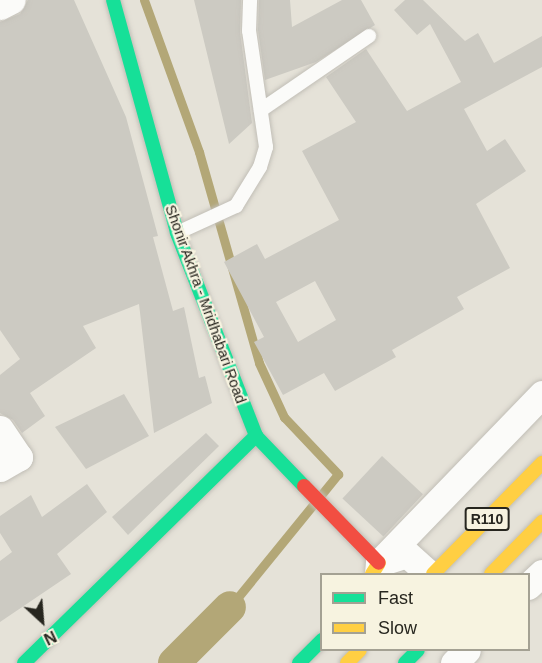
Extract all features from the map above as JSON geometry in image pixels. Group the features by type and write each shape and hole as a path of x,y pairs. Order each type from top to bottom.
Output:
{"main road":[{"name":"Shonir Akhra - Mridhabari Road","path":"113,0 183,231 256,436 372,564"},
{"path":"24,663 256,436"},
{"name":"R110","path":"432,573 542,463"},
{"name":"R110","path":"492,573 542,522"},
{"path":"299,663 320,641"},
{"path":"347,663 359,651"},
{"path":"405,663 417,651"}],"street":[{"path":"0,6 12,0"},
{"path":"372,564 542,394"},
{"path":"0,429 19,457 0,468"},
{"path":"372,564 406,554 430,573"},
{"path":"530,584 542,573"}],"lane":[{"path":"183,231 236,206 260,167 266,147 249,31 250,0"},
{"path":"261,110 369,36"}],"building":[{"path":"28,0 74,0 126,117 158,236 153,237 173,311 184,307 199,378 205,376 212,403 154,433 139,304 83,326 96,348 30,393 45,416 22,433 13,420 0,413 0,375 20,359 0,330 0,22 20,14"},
{"path":"194,0 241,0 240,32 252,123 229,144"},
{"path":"259,0 290,0 292,27 342,0 361,0 375,25 316,62 265,80 258,30"},
{"path":"405,0 423,0 465,41 478,33 494,63 542,36 542,67 464,109 487,151 505,139 526,171 476,204 510,268 457,297 464,309 392,350 396,357 335,391 324,373 283,395 254,342 264,337 224,262 257,244 265,259 339,220 302,151 356,122 326,77 366,49 407,111 461,82 430,24 417,35 394,10","holes":["315,281 336,320 298,342 276,302"]},
{"path":"124,394 149,436 86,469 55,427"},
{"path":"206,433 219,446 128,535 112,517"},
{"path":"382,456 423,494 383,537 342,498"},
{"path":"87,484 107,512 57,554 71,574 0,622 0,561 12,552 0,533 0,516 31,495 42,517"}],"waterway":[{"path":"144,0 199,152 259,363 284,417 338,474 230,607"},
{"path":"174,663 230,607"}],"traffic: fast":[{"path":"113,0 177,233 256,436 304,486"},
{"path":"24,663 256,436"},
{"path":"299,663 320,642"},
{"path":"405,663 417,651"}],"traffic: slow":[{"path":"434,573 542,463"},
{"path":"492,573 542,522"},
{"path":"373,573 379,563"},
{"path":"347,663 359,651"}],"traffic: jam":[{"path":"304,486 379,563"}]}
